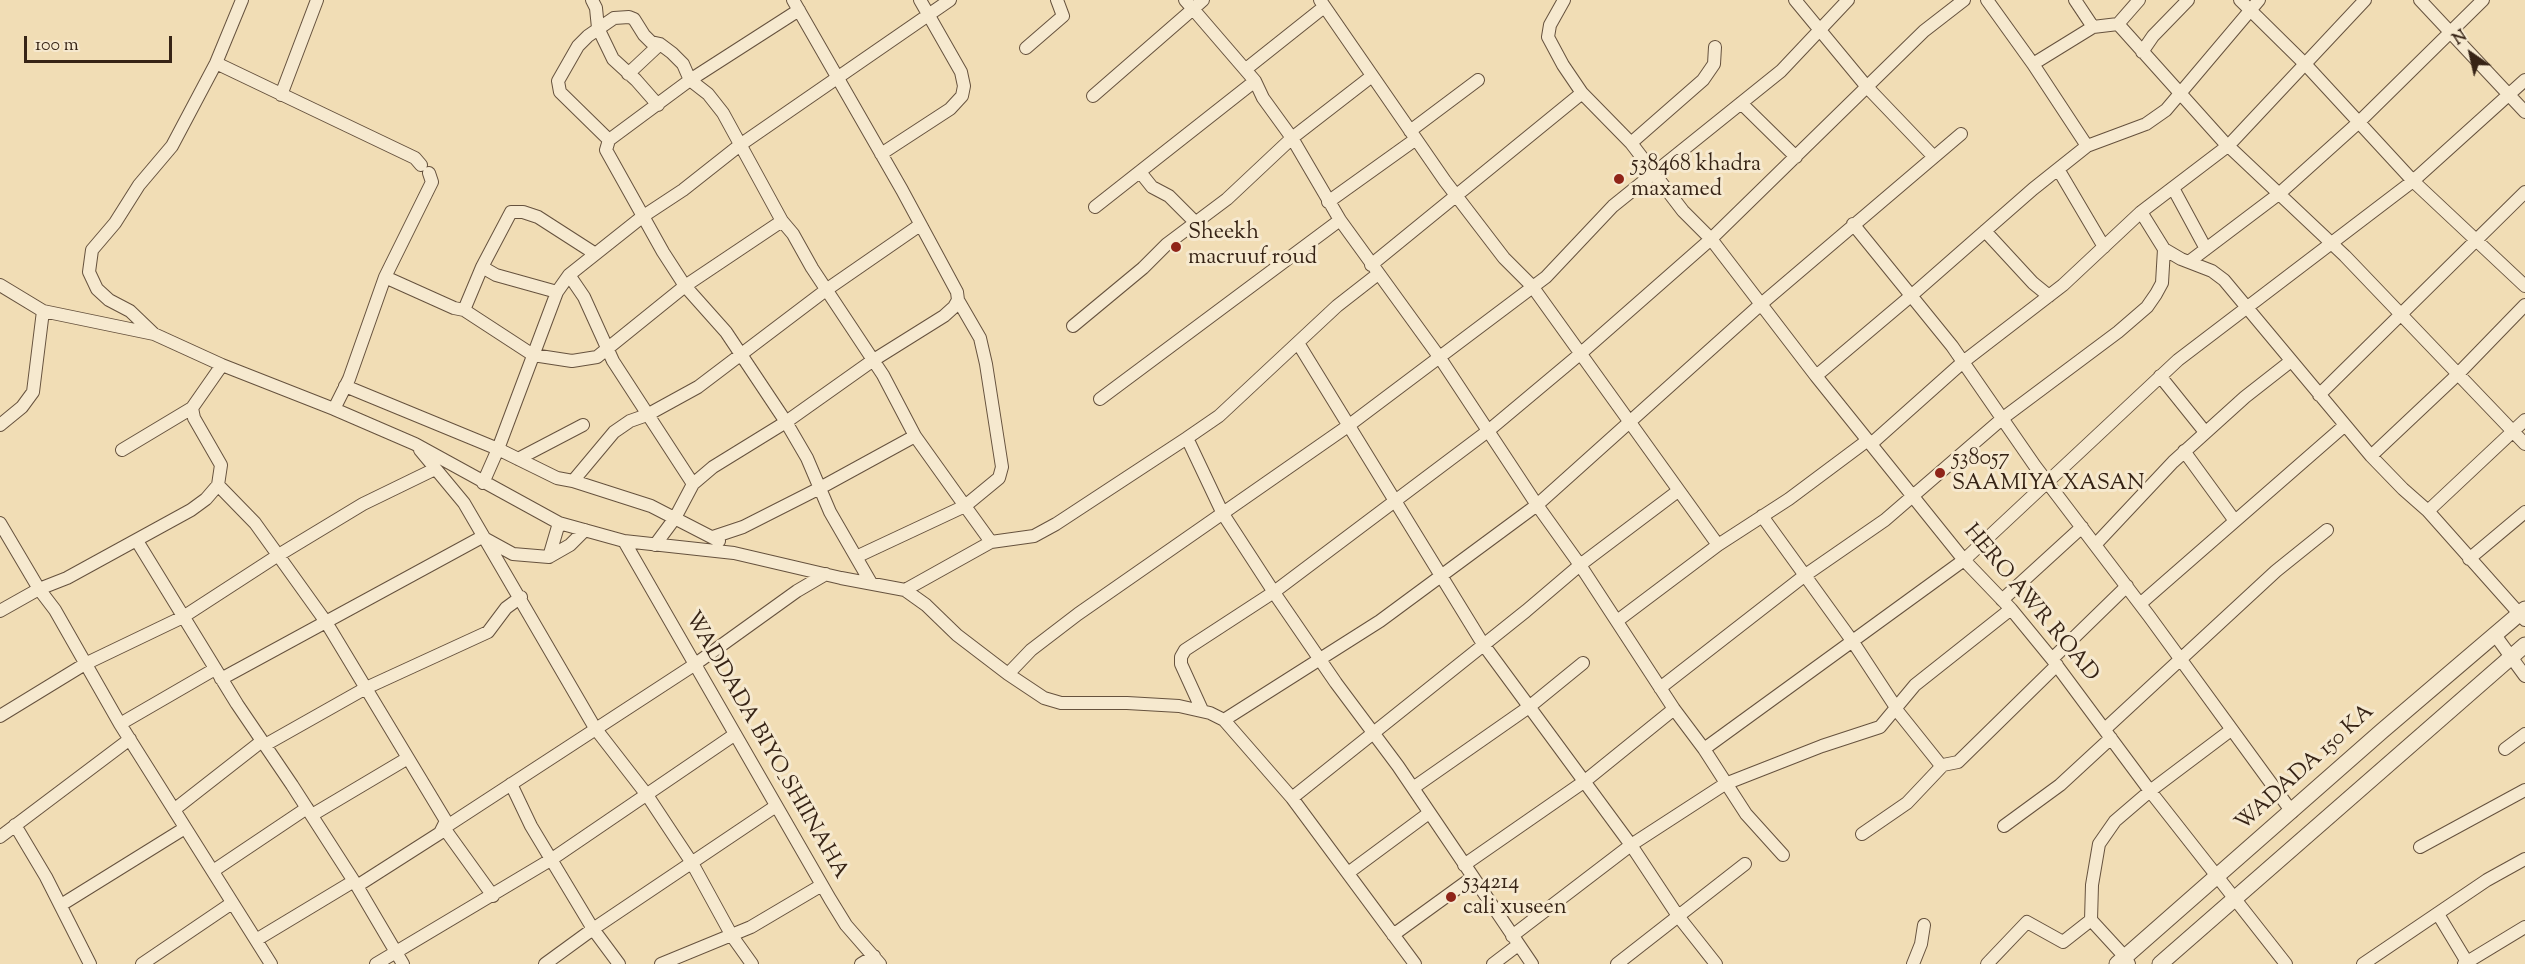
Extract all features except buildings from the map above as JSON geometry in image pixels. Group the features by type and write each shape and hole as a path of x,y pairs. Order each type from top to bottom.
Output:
{"street":[{"path":"154,334 130,311 109,300 96,289 89,272 92,250 115,223 139,185 172,146 216,63 242,0"},
{"path":"281,95 317,0"},
{"path":"592,0 596,8 598,28 613,60 658,105"},
{"path":"881,154 950,109 962,96 964,86 961,72 920,0"},
{"path":"483,483 557,292 569,275 594,253 642,217 684,190 740,145 950,0"},
{"path":"1026,48 1063,16 1057,0"},
{"path":"1093,96 1189,4 1203,0"},
{"name":"HERO AWR ROAD","path":"1564,0 1550,25 1548,37 1582,93 1631,143 1683,211 1711,240 1816,376 1964,560 2007,605 2055,662 2283,963"},
{"path":"1795,0 1867,87 1934,157"},
{"path":"1008,674 1030,650 1095,601 1348,426 1553,270 1613,206 1781,71 1848,0"},
{"path":"1202,710 1181,664 1181,657 1185,650 1274,592 1488,431 1711,240 1924,31 1964,0"},
{"path":"2075,0 2093,27"},
{"path":"2033,64 2093,27 2118,24 2139,0"},
{"path":"2142,52 2153,36 2188,0"},
{"path":"2240,0 2306,65 2414,181 2525,286"},
{"path":"1816,376 2058,169 2087,147 2145,124 2166,110 2259,0"},
{"path":"1617,621 1718,545 1870,442 1963,362 2049,296 2141,212 2229,145 2365,0"},
{"path":"2420,0 2525,112"},
{"path":"2190,261 2280,193 2359,122 2483,0"},
{"path":"1991,1 2087,147"},
{"path":"856,557 965,506 999,478 1002,467 980,338 881,154 795,3 609,140 606,150 642,217 685,286 726,332 786,422 807,458 830,512 871,583"},
{"path":"1189,4 1255,81 1263,98 1292,138 1340,220 1440,358 1674,709 1704,749 1725,784 1746,814 1783,855"},
{"path":"1246,69 1322,4 1456,196 1503,258 1532,286 1718,545"},
{"path":"609,140 560,92 558,81 578,46 598,28 614,18 629,17 634,19 651,42 660,44 683,64 690,80 708,94 723,113 782,221 793,234 826,291 883,375 915,436 991,542"},
{"path":"2118,24 2179,94 2333,244 2525,444"},
{"path":"628,74 660,44"},
{"path":"1631,143 1703,80 1714,64 1715,46"},
{"path":"216,63 415,158 425,169 432,182 385,277 345,386 334,409"},
{"path":"1073,326 1143,268 1167,244 1227,199 1292,138 1372,76"},
{"path":"1328,202 1478,80"},
{"path":"1704,749 1964,560 2048,484 2160,376 2414,181 2525,80"},
{"path":"1095,207 1255,81"},
{"path":"905,590 991,542 1034,536 1056,524 1219,416 1456,196 1582,93"},
{"path":"1741,103 1796,157"},
{"path":"1224,720 1380,621 1537,505 1760,305 1961,134"},
{"path":"2058,169 2104,247"},
{"path":"1140,172 1152,187 1169,196 1196,223"},
{"path":"2173,188 2206,249"},
{"path":"2319,395 2525,192"},
{"path":"464,310 508,215 515,211 538,217 594,253"},
{"path":"2141,212 2164,249 2181,259 2212,271 2224,280 2344,426 2403,489 2428,511 2469,559 2523,614"},
{"path":"1100,399 1340,220"},
{"path":"385,277 454,308 464,310 533,355 572,361 597,357 685,286 782,221"},
{"path":"1853,224 1912,295 1963,362 2048,484 2140,603 2292,812"},
{"path":"573,481 614,432 630,421 647,415 698,387 826,291 920,225"},
{"path":"1985,231 2033,283 2049,296"},
{"path":"1660,688 1804,576 1913,497 2003,418 2118,332 2147,307 2162,283 2164,249"},
{"path":"482,267 496,275 557,292"},
{"path":"569,275 584,297 613,361 693,484"},
{"path":"0,285 43,311 154,334 222,365 334,409 415,444 559,523 624,541 734,553 905,590 918,598 957,635 1044,698 1060,703 1127,703 1202,710 1224,720 1292,798 1415,964"},
{"path":"655,545 675,518 693,484 713,467 786,422 872,361 944,316 958,300"},
{"path":"2371,456 2457,375 2525,306"},
{"path":"0,425 22,407 33,392 43,311"},
{"path":"1298,344 1483,644 1631,845 1678,916 1716,964"},
{"path":"2095,544 2184,451 2291,360"},
{"path":"122,450 192,408 222,365"},
{"path":"2160,376 2205,432"},
{"path":"345,386 498,449 557,478 651,506 713,537 734,553"},
{"path":"0,611 136,541 206,499 218,485 221,465 194,418 192,408"},
{"path":"2428,511 2525,420"},
{"path":"518,459 583,425"},
{"path":"2140,603 2344,426"},
{"path":"713,537 743,526 820,488 915,436"},
{"path":"1187,438 1223,514 1274,592 1413,788 1532,964"},
{"path":"415,444 464,503 596,728 647,795 692,863 732,936 752,964"},
{"path":"2184,451 2235,521"},
{"path":"0,716 85,664 183,617 363,504 435,468"},
{"path":"218,485 255,523 326,622 441,811 446,821 444,828"},
{"path":"1292,798 1580,565 1678,491"},
{"path":"2469,559 2525,512"},
{"path":"1762,516 1853,642 1895,707 1939,763 1943,765"},
{"path":"0,523 39,589 55,610 120,724 271,964"},
{"path":"549,557 559,523"},
{"path":"1493,964 1515,941 1631,845 1725,784 1822,746 1872,731 1886,722 1895,707 1915,685 2007,605 2082,527"},
{"path":"482,537 513,554 549,557 570,545 585,530"},
{"path":"2004,826 2060,785 2180,659 2276,571 2327,530"},
{"path":"120,724 326,622 482,537"},
{"path":"136,541 218,674 310,811 403,964"},
{"name":"WADDADA BIYO_SHIINAHA","path":"624,541 734,735 846,925 877,960"},
{"path":"256,940 356,884 444,828 694,665 797,591 826,574"},
{"path":"1862,834 1907,803 1943,765 1958,762 2127,586"},
{"path":"175,809 263,743 366,688 488,632 506,608 520,597"},
{"name":"WADADA 150 KA","path":"2124,962 2382,731 2523,614"},
{"path":"2495,635 2525,676"},
{"path":"2160,964 2525,645"},
{"path":"1413,788 1529,707 1583,663"},
{"path":"1464,865 1585,781 1674,709"},
{"path":"2124,962 2091,920 2092,885 2099,843 2115,821 2150,790 2231,730"},
{"path":"2505,749 2525,734"},
{"path":"376,964 552,859 734,735"},
{"path":"1,834 130,739"},
{"path":"213,871 310,811 408,758"},
{"path":"511,784 531,826 593,929 619,964"},
{"path":"2420,847 2525,790"},
{"path":"545,964 776,806"},
{"path":"1348,873 1429,813"},
{"path":"15,825 61,905 90,964"},
{"path":"61,905 185,828"},
{"path":"444,828 493,896"},
{"path":"2363,964 2487,880 2525,859"},
{"path":"1617,964 1745,864"},
{"path":"1393,935 1473,877"},
{"path":"661,964 732,936 771,916 822,885"},
{"path":"142,964 232,903"},
{"path":"2438,914 2465,963 2525,927"},
{"path":"1987,964 2026,922 2063,942 2091,920"},
{"path":"1913,964 1921,944 1924,925"},
{"path":"861,964 877,960"}],"place":[{"name":"538468 khadra maxamed","path":"1619,179"},
{"name":"Sheekh macruuf roud","path":"1176,247"},
{"name":"538057 SAAMIYA XASAN","path":"1940,473"},
{"name":"534214 cali xuseen","path":"1451,897"}]}
